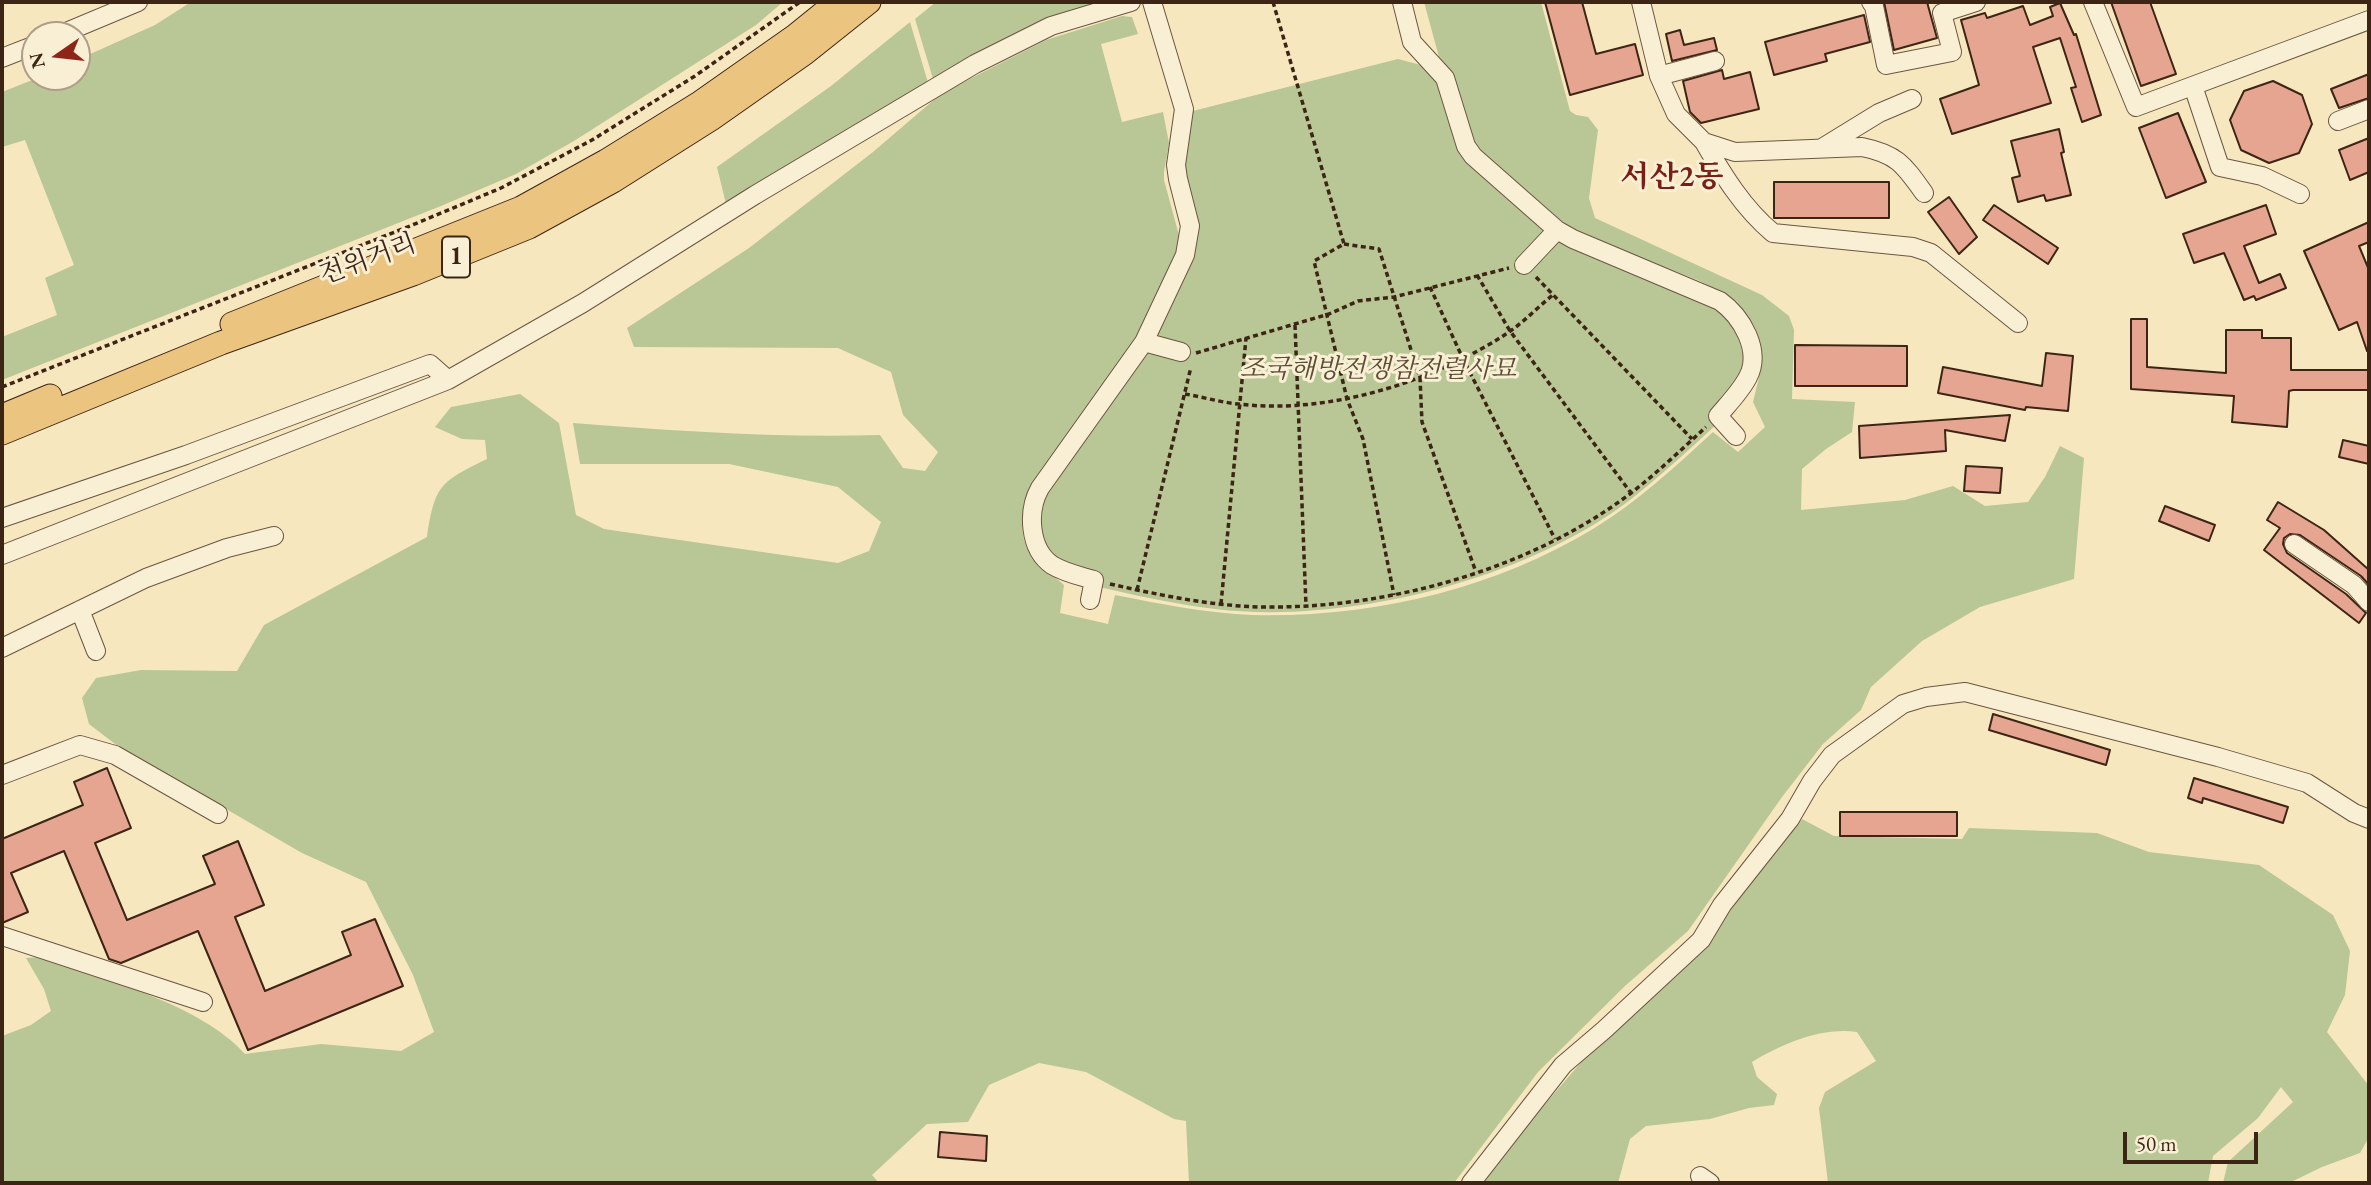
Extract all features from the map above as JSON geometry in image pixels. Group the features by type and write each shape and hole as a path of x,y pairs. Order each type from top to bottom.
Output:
{"main road":[{"name":"전위거리","path":"2,416 521,208 606,161 701,102 795,36 837,2"},
{"name":"전위거리","path":"2,433 221,343 413,274 529,228 613,181 711,119 806,53 869,2"}],"street":[{"path":"91,22 138,2"},
{"path":"2,555 448,380 583,303 755,195 975,64 1051,26 1131,2"},
{"path":"1090,600 1094,580 1066,572 1042,556 1033,533 1033,505 1040,488 1144,342 1185,255 1190,226 1176,165 1184,108 1152,2"},
{"path":"1402,2 1412,42 1445,78 1466,146 1473,156 1557,230 1712,297 1730,308 1739,319 1748,337 1752,361 1749,376 1718,416 1736,436"},
{"path":"1641,2 1659,76 1676,114 1704,142 1729,184 1758,221 1773,233 1913,247 1931,253 2018,323"},
{"path":"1871,2 1886,65 1952,52 1942,13 1976,2"},
{"path":"2093,2 2136,107 2369,20"},
{"path":"2,58 21,50"},
{"path":"1659,76 1715,61"},
{"path":"2193,86 2220,167 2262,176 2300,194"},
{"path":"1822,148 1879,113 1912,99"},
{"path":"2338,121 2369,109"},
{"path":"1704,142 1735,152 1862,147 1881,151 1903,164 1924,193"},
{"path":"1524,265 1557,230"},
{"path":"1144,342 1187,353"},
{"path":"2,518 186,455 430,364 448,380"},
{"path":"2,648 146,578 227,548 274,536"},
{"path":"2294,544 2354,585 2369,602"},
{"path":"80,610 96,651"},
{"path":"1471,1183 1563,1065 1700,940 1721,905 1790,819 1812,781 1832,755 1903,704 1926,697 1965,692 2218,757 2307,783 2354,813 2369,819"},
{"path":"2,775 80,745 115,755 218,814"},
{"path":"2,936 203,1002"}],"path":[{"path":"2,387 501,188 552,163 615,126 695,76 800,2"},
{"path":"1273,2 1344,244"},
{"path":"1394,595 1363,439 1348,399 1314,261 1344,244 1379,249 1420,378 1422,422 1475,572"},
{"path":"1137,590 1185,394 1187,353 1329,314 1358,301 1394,297 1524,265 1692,439"},
{"path":"1477,275 1510,331 1631,493"},
{"path":"1430,287 1463,359 1555,539"},
{"path":"1185,394 1240,404 1297,405 1348,399 1420,378 1463,359 1510,331 1554,294"},
{"path":"1295,324 1306,606"},
{"path":"1221,604 1247,338"},
{"path":"1094,580 1221,604 1261,607 1352,603 1437,585 1513,559 1592,519 1631,493 1718,416"}],"green space":[{"path":"191,2 783,2 756,25 574,141 516,174 2,380 2,337 57,315 45,278 74,265 25,140 2,147 2,92 21,84 21,91 91,91 91,54 155,25"},
{"path":"936,2 1115,2 1029,27 967,59 934,82 915,19"},
{"path":"1424,2 1541,2 1570,111 1588,117 1598,130 1589,198 1595,218 1762,295 1789,316 1794,330 1792,399 1855,402 1852,432 1802,469 1801,510 1905,500 1953,486 1985,506 2028,502 2045,477 2060,446 2084,458 2074,579 1980,607 1922,641 1871,687 1861,710 1823,744 1782,797 1688,931 1625,986 1538,1072 1454,1183 1189,1183 1186,1121 1174,1119 1086,1072 1039,1063 989,1085 968,1122 927,1124 872,1175 879,1183 2,1183 2,1036 31,1025 51,1011 44,989 26,958 40,957 177,1007 203,1021 245,1054 321,1044 401,1051 434,1032 413,975 366,882 302,853 119,747 89,724 82,698 96,678 141,670 237,671 264,625 427,537 433,506 442,487 449,480 487,459 485,440 462,439 435,427 451,407 520,394 559,423 576,515 604,529 838,563 869,551 881,522 838,487 729,464 580,464 573,423 764,435 880,435 903,468 925,471 938,452 903,415 891,372 838,348 634,347 627,328 749,248 873,152 936,98 1046,40 1122,16 1132,17 1138,34 1101,44 1122,122 1163,112 1169,143 1164,180 1180,239 1178,253 1140,339 1036,477 1027,499 1022,522 1025,544 1038,564 1064,585 1060,613 1108,624 1115,595 1166,605 1252,615 1341,611 1429,596 1514,569 1593,529 1640,496 1713,432 1738,452 1765,427 1753,402 1761,369 1750,319 1736,301 1700,281 1596,240 1564,223 1477,148 1472,143 1451,73 1439,57"},
{"path":"910,22 929,86 727,208 717,167 831,86"},
{"name":"조국해방전쟁참전렬사묘","path":"1398,59 1432,68 1470,146 1559,226 1742,316 1746,397 1635,496 1593,525 1544,551 1436,590 1322,610 1267,612 1196,606 1064,579 1026,516 1141,341 1182,255 1177,115"},
{"path":"1802,819 1834,836 1962,839 1969,828 2097,833 2149,852 2259,865 2333,915 2350,951 2345,995 2327,1032 2369,1086 2369,1137 2360,1153 2289,1183 2223,1183 2228,1162 2293,1102 2281,1087 2258,1118 2213,1156 2208,1183 1828,1183 1819,1108 1825,1092 1876,1061 1857,1032 1843,1031 1802,1038 1752,1062 1757,1077 1777,1094 1774,1105 1749,1108 1710,1119 1646,1126 1630,1139 1618,1183 1481,1183 1496,1161 1583,1060 1700,951 1723,917"}],"building":[{"path":"1545,2 1582,2 1596,54 1635,44 1643,75 1570,95"},
{"path":"1884,2 1927,2 1937,38 1894,50"},
{"path":"2111,2 2150,2 2176,74 2141,86"},
{"path":"2060,3 2074,35 2076,34 2101,115 2082,122 2071,88 2076,87 2060,38 2033,47 2051,103 1952,134 1940,99 1979,85 1961,20 1985,13 1987,18 2023,6 2030,25 2053,16 2050,7"},
{"path":"1864,15 1870,42 1825,54 1827,61 1774,75 1765,42"},
{"path":"1680,30 1684,45 1714,38 1717,50 1672,61 1666,34"},
{"path":"1722,70 1724,79 1750,72 1759,109 1701,123 1690,112 1683,81"},
{"path":"2369,74 2369,98 2339,108 2331,89"},
{"path":"2273,81 2302,95 2312,124 2299,153 2269,163 2241,150 2230,120 2244,91"},
{"path":"2178,113 2206,182 2166,198 2139,128"},
{"path":"2059,129 2064,152 2061,153 2071,195 2046,201 2044,195 2018,202 2012,178 2020,176 2011,141"},
{"path":"2369,138 2369,172 2350,180 2339,150"},
{"path":"1774,182 1889,182 1889,218 1774,218"},
{"path":"1949,197 1977,237 1959,254 1928,212"},
{"path":"1994,205 2058,248 2048,264 1983,220"},
{"path":"2266,205 2276,234 2244,246 2259,283 2280,274 2286,288 2256,300 2254,296 2244,300 2224,253 2194,263 2183,234"},
{"path":"2369,222 2369,242 2359,246 2369,270 2367,351 2357,322 2339,330 2304,251"},
{"path":"2131,319 2147,319 2147,367 2226,373 2226,330 2262,330 2262,338 2291,338 2291,370 2369,370 2369,390 2289,391 2287,427 2232,422 2234,396 2131,389"},
{"path":"1795,345 1907,346 1907,386 1795,386"},
{"path":"2046,353 2073,356 2068,411 2026,407 2025,410 1938,393 1943,367 2042,386"},
{"path":"2010,415 2005,441 1945,430 1946,451 1860,458 1859,426"},
{"path":"2343,440 2369,446 2369,464 2339,457"},
{"path":"1966,466 2002,468 2000,493 1964,491"},
{"path":"2278,502 2324,530 2369,570 2369,585 2361,576 2300,535 2290,534 2284,538 2283,544 2287,553 2346,594 2366,613 2359,623 2264,550 2280,528 2267,520"},
{"path":"2165,506 2215,525 2209,541 2159,521"},
{"path":"1993,714 2110,750 2106,765 1989,730"},
{"path":"107,768 131,828 95,843 127,920 215,884 203,856 238,841 264,905 235,917 265,991 351,955 342,932 375,919 403,986 248,1050 198,931 121,963 109,959 64,851 11,873 28,912 2,923 2,839 83,805 74,782"},
{"path":"2194,778 2288,807 2283,823 2203,798 2202,803 2188,798"},
{"path":"1840,812 1957,812 1957,836 1840,836"},
{"path":"940,1132 987,1136 986,1161 938,1157"}],"district":[{"name":"서산2동","path":"1672,178"}]}
